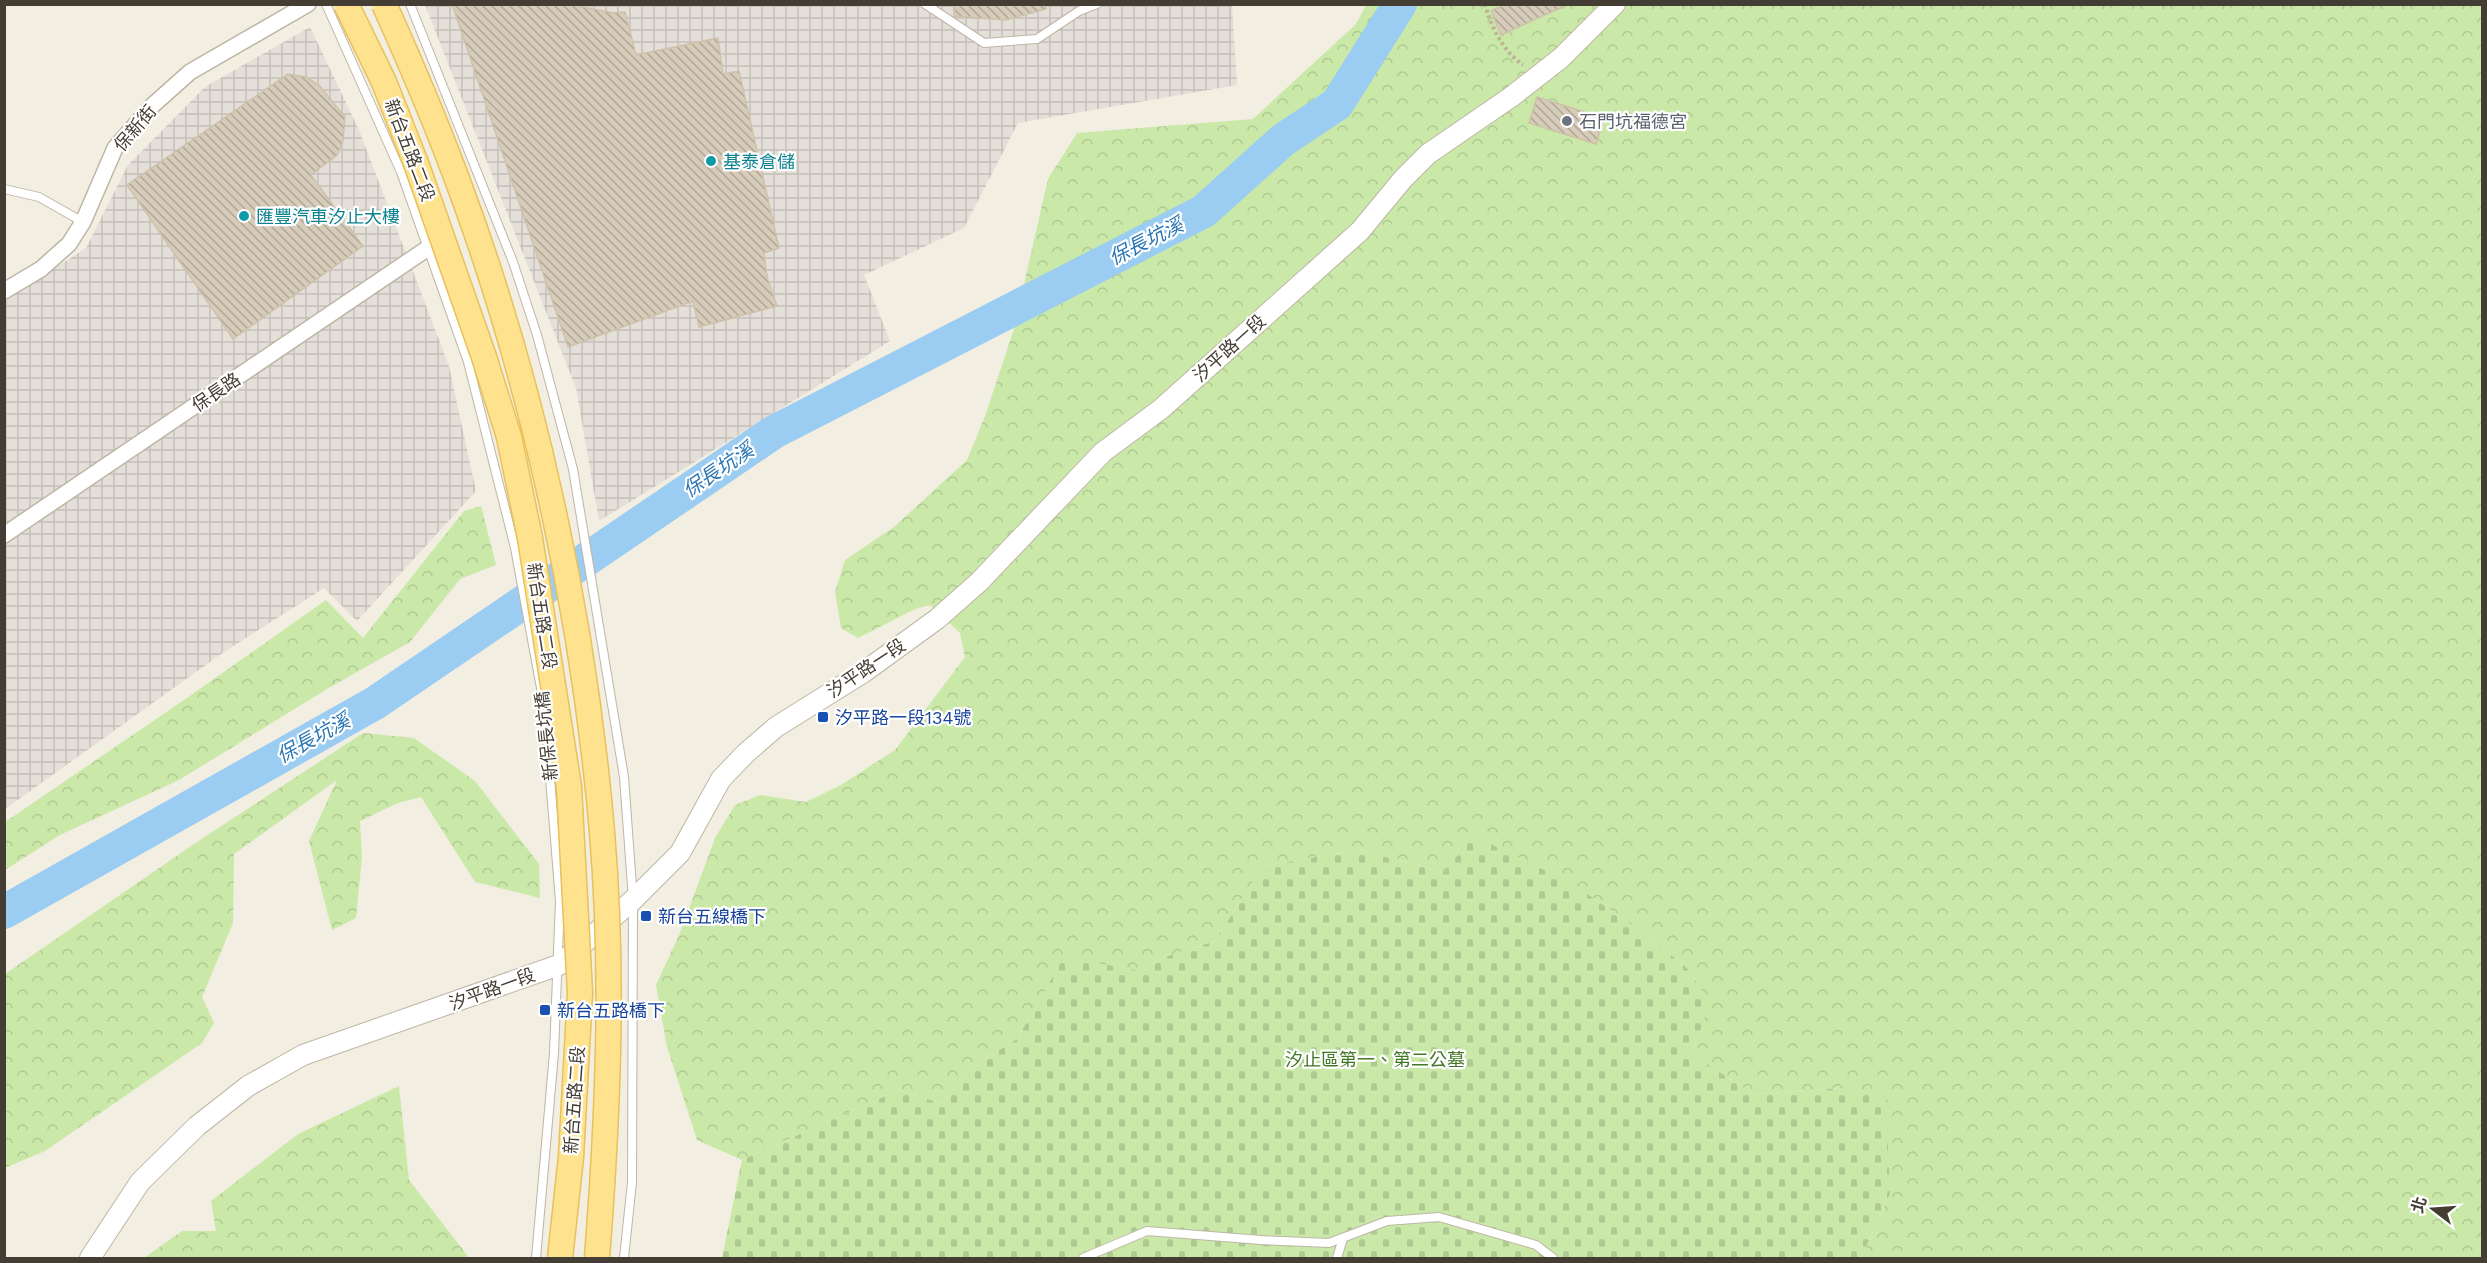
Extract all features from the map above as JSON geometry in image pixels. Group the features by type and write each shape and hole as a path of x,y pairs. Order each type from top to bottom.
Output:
{"main road":[{"name":"新台五路二段","path":"346,4 384,82 413,156 484,357 508,437 530,538 569,787 580,993 572,1145 560,1258"},
{"name":"新台五路二段","path":"384,4 435,119 462,191 513,352 549,492 585,685 602,832 608,936 609,1056 597,1258"}],"street":[{"name":"保新街","path":"4,291 48,263 69,244 83,222 115,148 153,105 190,72 308,4"},
{"name":"汐平路一段","path":"90,1258 140,1182 197,1126 248,1086 303,1054 559,965 633,900 680,853 721,779 746,753 776,727 864,672 937,619 980,582 1103,452 1161,409 1360,231 1403,179 1428,154 1539,76 1561,58 1616,4"},
{"name":"保長路","path":"4,535 428,248"}],"lane":[{"name":"新保長坑橋","path":"326,4 401,172 468,362 515,548 544,704 560,901 554,1053 536,1258"},
{"path":"410,4 513,262 537,335 573,470 624,777 633,900 632,1182 624,1258"},
{"path":"925,4 984,42 1037,39 1079,11 1097,4"},
{"path":"4,189 39,197 83,222"},
{"path":"1083,1258 1147,1231 1329,1243 1387,1221 1438,1217 1536,1245 1553,1258"},
{"path":"1337,1258 1343,1238"}],"path":[{"path":"1485,4 1489,21 1498,38 1517,61 1539,76"}],"shaded area":[{"path":"425,5 1232,5 1237,85 1018,123 964,228 864,275 890,341 599,521 576,388"},
{"path":"310,27 359,130 449,366 476,491 357,621 324,588 224,652 5,809 5,301 86,248 128,165 205,87"}],"green space":[{"path":"1366,5 2482,5 2482,1258 1861,1258 1890,1194 1841,1088 1753,1094 1692,1054 1709,1002 1687,968 1653,940 1573,884 1444,872 1357,850 1263,866 1215,941 1165,957 1141,971 1064,958 1017,1039 969,1069 943,1104 899,1090 742,1160 697,1140 667,1047 656,985 680,933 715,838 735,805 760,795 806,802 841,785 895,750 965,657 960,633 930,605 915,609 858,638 841,628 835,592 845,560 894,527 967,460 985,416 1013,332 1048,179 1077,133 1253,119 1356,24"},
{"path":"481,506 496,565 460,579 410,642 327,689 179,780 60,835 5,870 5,822 326,600 363,638 464,511"},
{"path":"363,733 414,738 475,781 539,864 540,898 475,882 421,797 398,803 360,821 362,857 356,918 332,930 309,841 337,780 234,854 233,923 202,997 214,1023 202,1043 45,1151 5,1168 5,974 194,844"},
{"name":"汐止區第一、第二公墓","path":"1474,836 1573,884 1653,940 1687,968 1710,1002 1692,1054 1753,1094 1841,1088 1886,1098 1890,1194 1861,1258 722,1258 742,1160 899,1090 943,1104 969,1069 1017,1039 1064,957 1141,971 1165,957 1215,941 1263,866 1357,850 1444,872"},
{"path":"399,1086 409,1180 467,1258 144,1258 182,1231 216,1231 211,1201 298,1134"}],"building":[{"path":"452,4 568,4 613,13 625,12 636,55 718,38 723,74 739,71 779,248 764,253 767,277 777,306 699,327 693,301 568,347"},
{"path":"955,4 1045,4 1046,9 1006,20 954,16"},
{"path":"1506,4 1569,4 1501,35 1491,11"},
{"name":"匯豐汽車汐止大樓","path":"288,74 306,77 319,85 345,117 343,141 337,155 311,175 363,246 233,339 127,185"},
{"name":"石門坑福德宮","path":"1537,97 1604,118 1596,144 1529,123"}],"waterway":[{"name":"保長坑溪","path":"4,912 375,703 774,432 1204,211 1283,140 1337,104 1400,4"}],"place":[{"name":"石門坑福德宮","path":"1567,121"},
{"name":"基泰倉儲","path":"711,161"},
{"name":"匯豐汽車汐止大樓","path":"244,216"},
{"name":"汐平路一段134號","path":"823,717"},
{"name":"新台五線橋下","path":"646,916"},
{"name":"新台五路橋下","path":"545,1010"}]}
